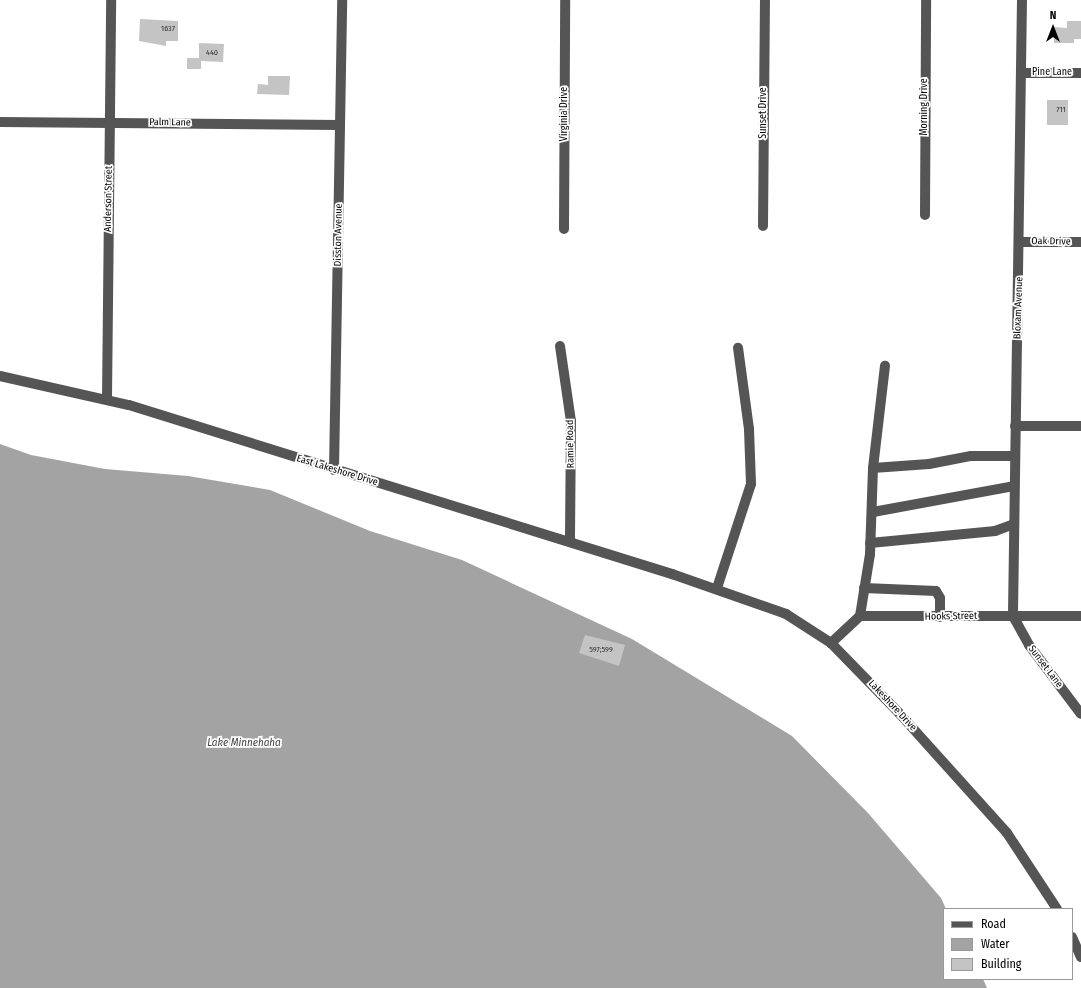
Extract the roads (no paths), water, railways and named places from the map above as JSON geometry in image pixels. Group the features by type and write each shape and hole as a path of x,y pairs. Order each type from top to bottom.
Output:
{"street":[{"name":"Anderson Street","path":"106,398 111,0"},
{"name":"Disston Avenue","path":"334,470 342,0"},
{"name":"Virginia Drive","path":"564,229 565,0"},
{"name":"Sunset Drive","path":"763,226 765,0"},
{"name":"Morning Drive","path":"925,215 926,0"},
{"name":"Bloxam Avenue","path":"1013,616 1015,426 1021,242 1023,73 1022,0"},
{"name":"Pine Lane","path":"1023,73 1081,73"},
{"name":"Palm Lane","path":"0,122 340,125"},
{"name":"Oak Drive","path":"1021,242 1081,242"},
{"name":"Ramie Road","path":"560,346 571,421 570,541"},
{"path":"717,588 751,484 749,429 738,348"},
{"path":"831,643 860,616 870,543 873,512 873,468 885,366"},
{"name":"East Lakeshore Drive","path":"0,376 106,398 334,470 570,541 672,574"},
{"path":"1015,426 1081,426"},
{"path":"873,468 929,464 971,456 1015,456"},
{"path":"873,512 1014,486"},
{"path":"870,543 995,532 1014,524"},
{"name":"Lakeshore Drive","path":"672,574 717,588 786,614 831,643 1007,833 1056,908"},
{"path":"864,588 936,591 940,598 940,617"},
{"name":"Hooks Street","path":"860,616 1081,616"},
{"name":"Sunset Lane","path":"1013,616 1029,645 1081,714"},
{"path":"1073,939 1081,957"}],"water":[{"name":"Lake Minnehaha","path":"0,444 31,455 105,469 188,476 270,490 370,531 462,560 632,639 792,736 868,813 941,898 946,908 943,908 943,980 983,980 987,988 0,988"}]}
